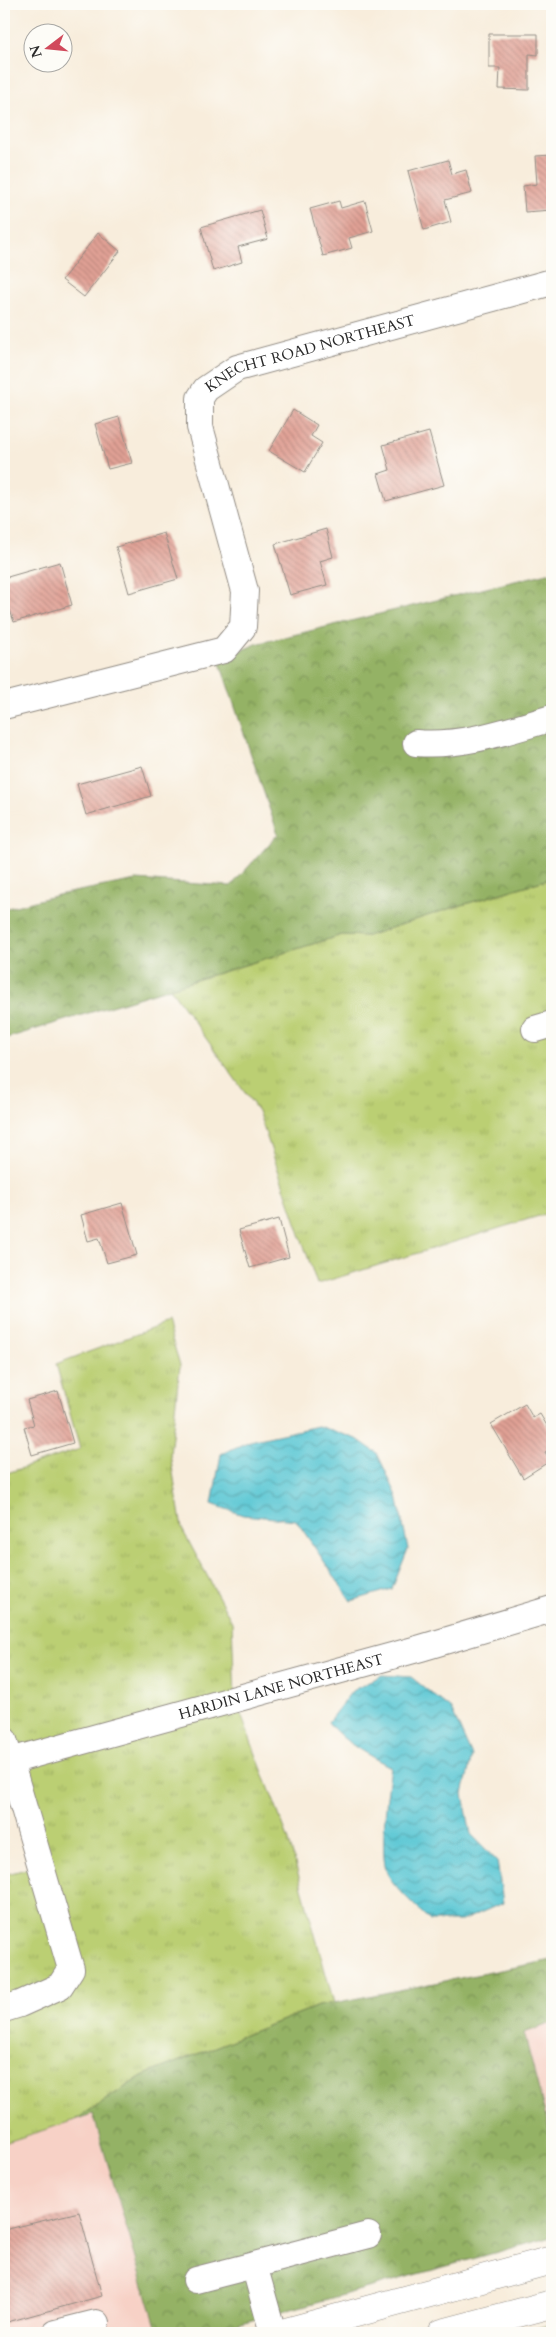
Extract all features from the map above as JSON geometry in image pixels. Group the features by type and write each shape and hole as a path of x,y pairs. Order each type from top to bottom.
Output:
{"main road":[{"path":"282,2333 552,2260"},
{"path":"442,2333 552,2304"}],"street":[{"name":"KNECHT ROAD NORTHEAST","path":"4,706 224,650 243,627 245,591 200,427 200,398 206,389 237,368 552,282"},
{"path":"416,743 438,745 458,743 552,718"},
{"name":"HARDIN LANE NORTHEAST","path":"4,2009 60,1986 71,1969 7,1751 421,1648 552,1609"},
{"path":"196,2280 368,2235"},
{"path":"254,2265 273,2333"},
{"path":"56,2333 96,2323"}],"shaded area":[{"path":"552,2023 552,2140 524,2033"},
{"path":"92,2114 158,2333 4,2333 4,2143"}],"green space":[{"path":"552,572 552,878 367,936 342,935 4,1039 4,909 58,895 136,880 231,886 278,834 219,660 256,644"},
{"path":"552,878 552,1212 317,1284 258,1111 170,988 342,935 367,936"},
{"path":"167,1323 180,1365 170,1454 182,1529 232,1622 235,1699 289,1841 334,2003 318,2006 142,2076 75,2120 4,2143 4,1875 33,1867 4,1757 4,1474 80,1449 56,1364"},
{"path":"552,1960 552,2023 524,2033 552,2140 552,2237 205,2333 158,2333 93,2114 75,2120 142,2076 318,2006"},
{"path":"552,2324 552,2333 519,2333"}],"water":[{"path":"318,1426 357,1439 377,1453 397,1496 408,1549 392,1589 351,1601 296,1520 243,1515 212,1504 221,1454 250,1441"},
{"path":"382,1675 411,1677 451,1709 472,1756 463,1794 471,1834 497,1861 503,1903 461,1921 430,1921 388,1875 385,1866 384,1839 391,1767 349,1742 328,1722 352,1691"}],"building":[{"path":"489,34 538,34 538,55 529,54 529,90 499,89 500,68 489,68"},
{"path":"552,155 552,210 525,212 523,186 537,184 535,156"},
{"path":"448,160 452,174 466,170 472,193 445,200 451,222 424,230 408,171"},
{"path":"339,201 341,208 365,201 373,231 349,238 352,248 323,256 310,209"},
{"path":"260,210 268,239 238,247 242,262 213,271 201,227"},
{"path":"98,233 120,251 84,297 62,280"},
{"path":"293,410 317,425 311,436 322,443 305,472 269,451"},
{"path":"119,417 132,463 108,469 95,424"},
{"path":"429,432 444,485 386,501 378,474 390,470 383,445"},
{"path":"326,529 333,557 320,561 327,585 290,595 275,544"},
{"path":"164,533 178,579 129,593 116,547"},
{"path":"60,562 72,605 14,622 10,610 4,612 4,578"},
{"path":"142,766 151,796 86,815 77,784"},
{"path":"122,1203 137,1255 107,1263 99,1238 88,1241 81,1215"},
{"path":"279,1219 289,1257 250,1268 239,1230"},
{"path":"58,1391 73,1443 32,1455 24,1427 34,1425 27,1400"},
{"path":"525,1404 533,1418 540,1414 552,1434 552,1448 545,1452 550,1461 523,1478 491,1424"},
{"path":"79,2212 102,2296 4,2323 4,2230"}]}
